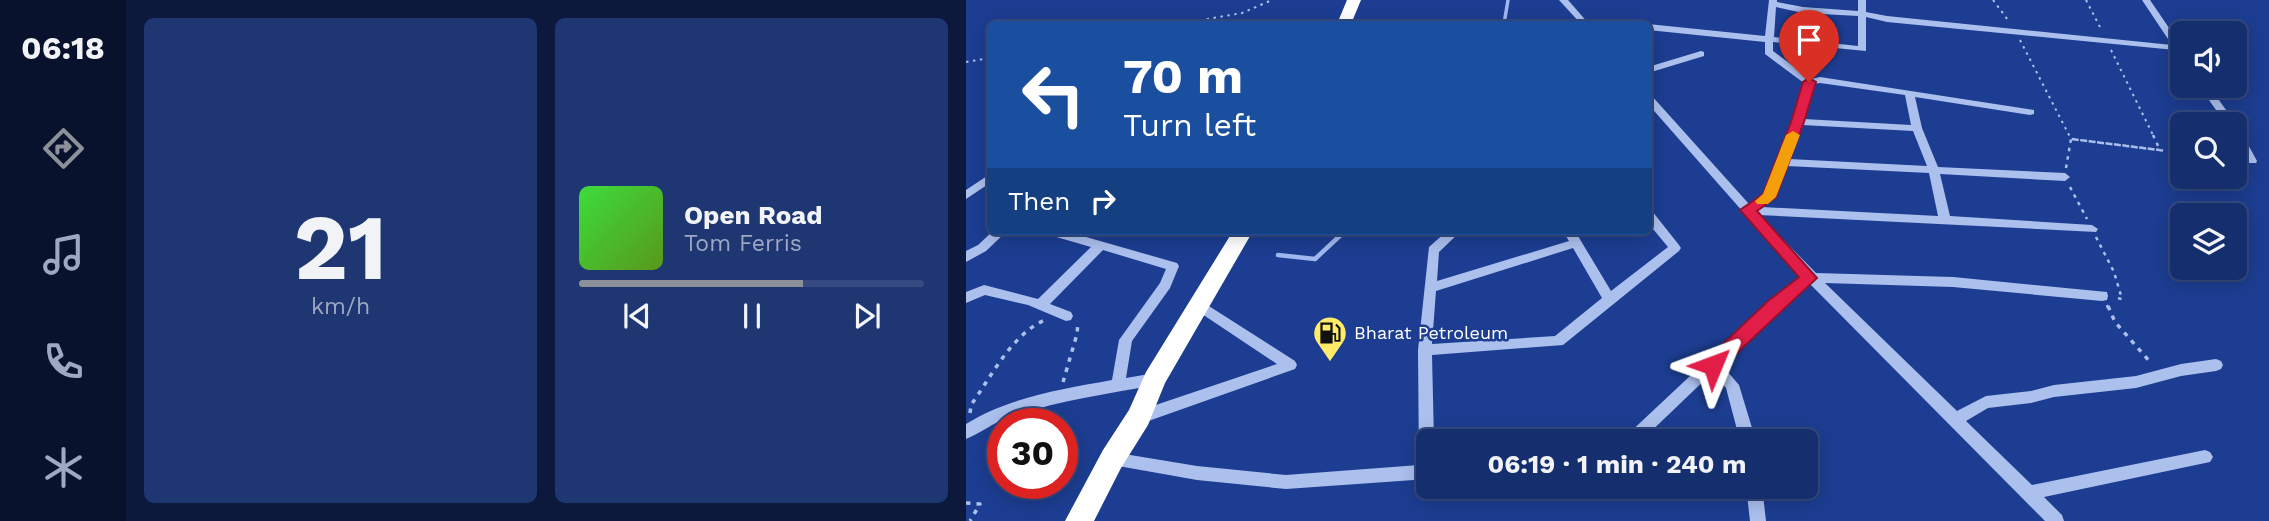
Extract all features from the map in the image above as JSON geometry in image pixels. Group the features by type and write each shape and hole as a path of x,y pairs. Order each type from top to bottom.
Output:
{"highway":[{"path":"1345,21 1354,0"},
{"path":"1079,521 1112,459 1139,417 1155,379 1201,306 1241,235"}],"street":[{"path":"1565,0 1582,21"},
{"path":"1652,27 1863,49 1862,0"},
{"path":"2146,0 2170,36"},
{"path":"2030,112 1819,80 1809,82 1768,52 1773,2 1803,10 2106,40 2170,50"},
{"path":"1652,69 1701,54"},
{"path":"1748,210 1769,197 1798,122 1809,82"},
{"path":"1909,93 1917,128 1934,170 1945,220"},
{"path":"1652,102 1809,278 1956,419 2056,521"},
{"path":"1798,122 1917,128"},
{"path":"2247,152 2252,161"},
{"path":"1783,162 2065,177"},
{"path":"966,195 987,180"},
{"path":"1748,210 2092,229"},
{"path":"1425,350 1558,341 1675,248 1652,219"},
{"path":"966,257 982,248 996,235"},
{"path":"1063,235 1173,266 1166,285 1126,340 1118,386"},
{"path":"1426,429 1425,350 1433,250 1450,235"},
{"path":"1571,235 1610,300"},
{"path":"1431,288 1576,243"},
{"path":"1040,304 1100,246"},
{"path":"1644,429 1774,306 1809,278 1953,282 2102,296"},
{"path":"966,298 985,290 1040,304 1066,316"},
{"path":"1139,417 1290,365 1201,306"},
{"path":"1713,365 1732,385 1745,429"},
{"path":"1956,419 1986,402 2136,382 2216,365"},
{"path":"967,431 980,420 1058,398 1155,379"},
{"path":"2029,493 2204,457"},
{"path":"1112,459 1197,473 1286,482 1416,473"},
{"path":"1755,499 1758,521"}],"path":[{"path":"1195,21 1268,5 1272,0"},
{"path":"1993,0 2016,31 2071,139 2065,177 2114,272 2122,299 2102,296"},
{"path":"2071,139 2160,150 2086,0"},
{"path":"966,62 987,58"},
{"path":"2071,139 2170,151"},
{"path":"2102,296 2115,322 2162,375"},
{"path":"967,431 971,405 1021,339 1038,321 1066,316 1079,322 1058,398"},
{"path":"966,503 980,504 970,521"}],"waterway":[{"path":"1504,21 1508,0"},
{"path":"1278,255 1315,259 1341,235"}],"slow traffic":[{"path":"1762,201 1769,197 1793,135"}],"place":[{"name":"Bharat Petroleum","path":"1330,363"}],"route":[{"path":"1713,365 1774,306 1809,278 1748,210 1769,197 1798,122 1809,82"}]}
